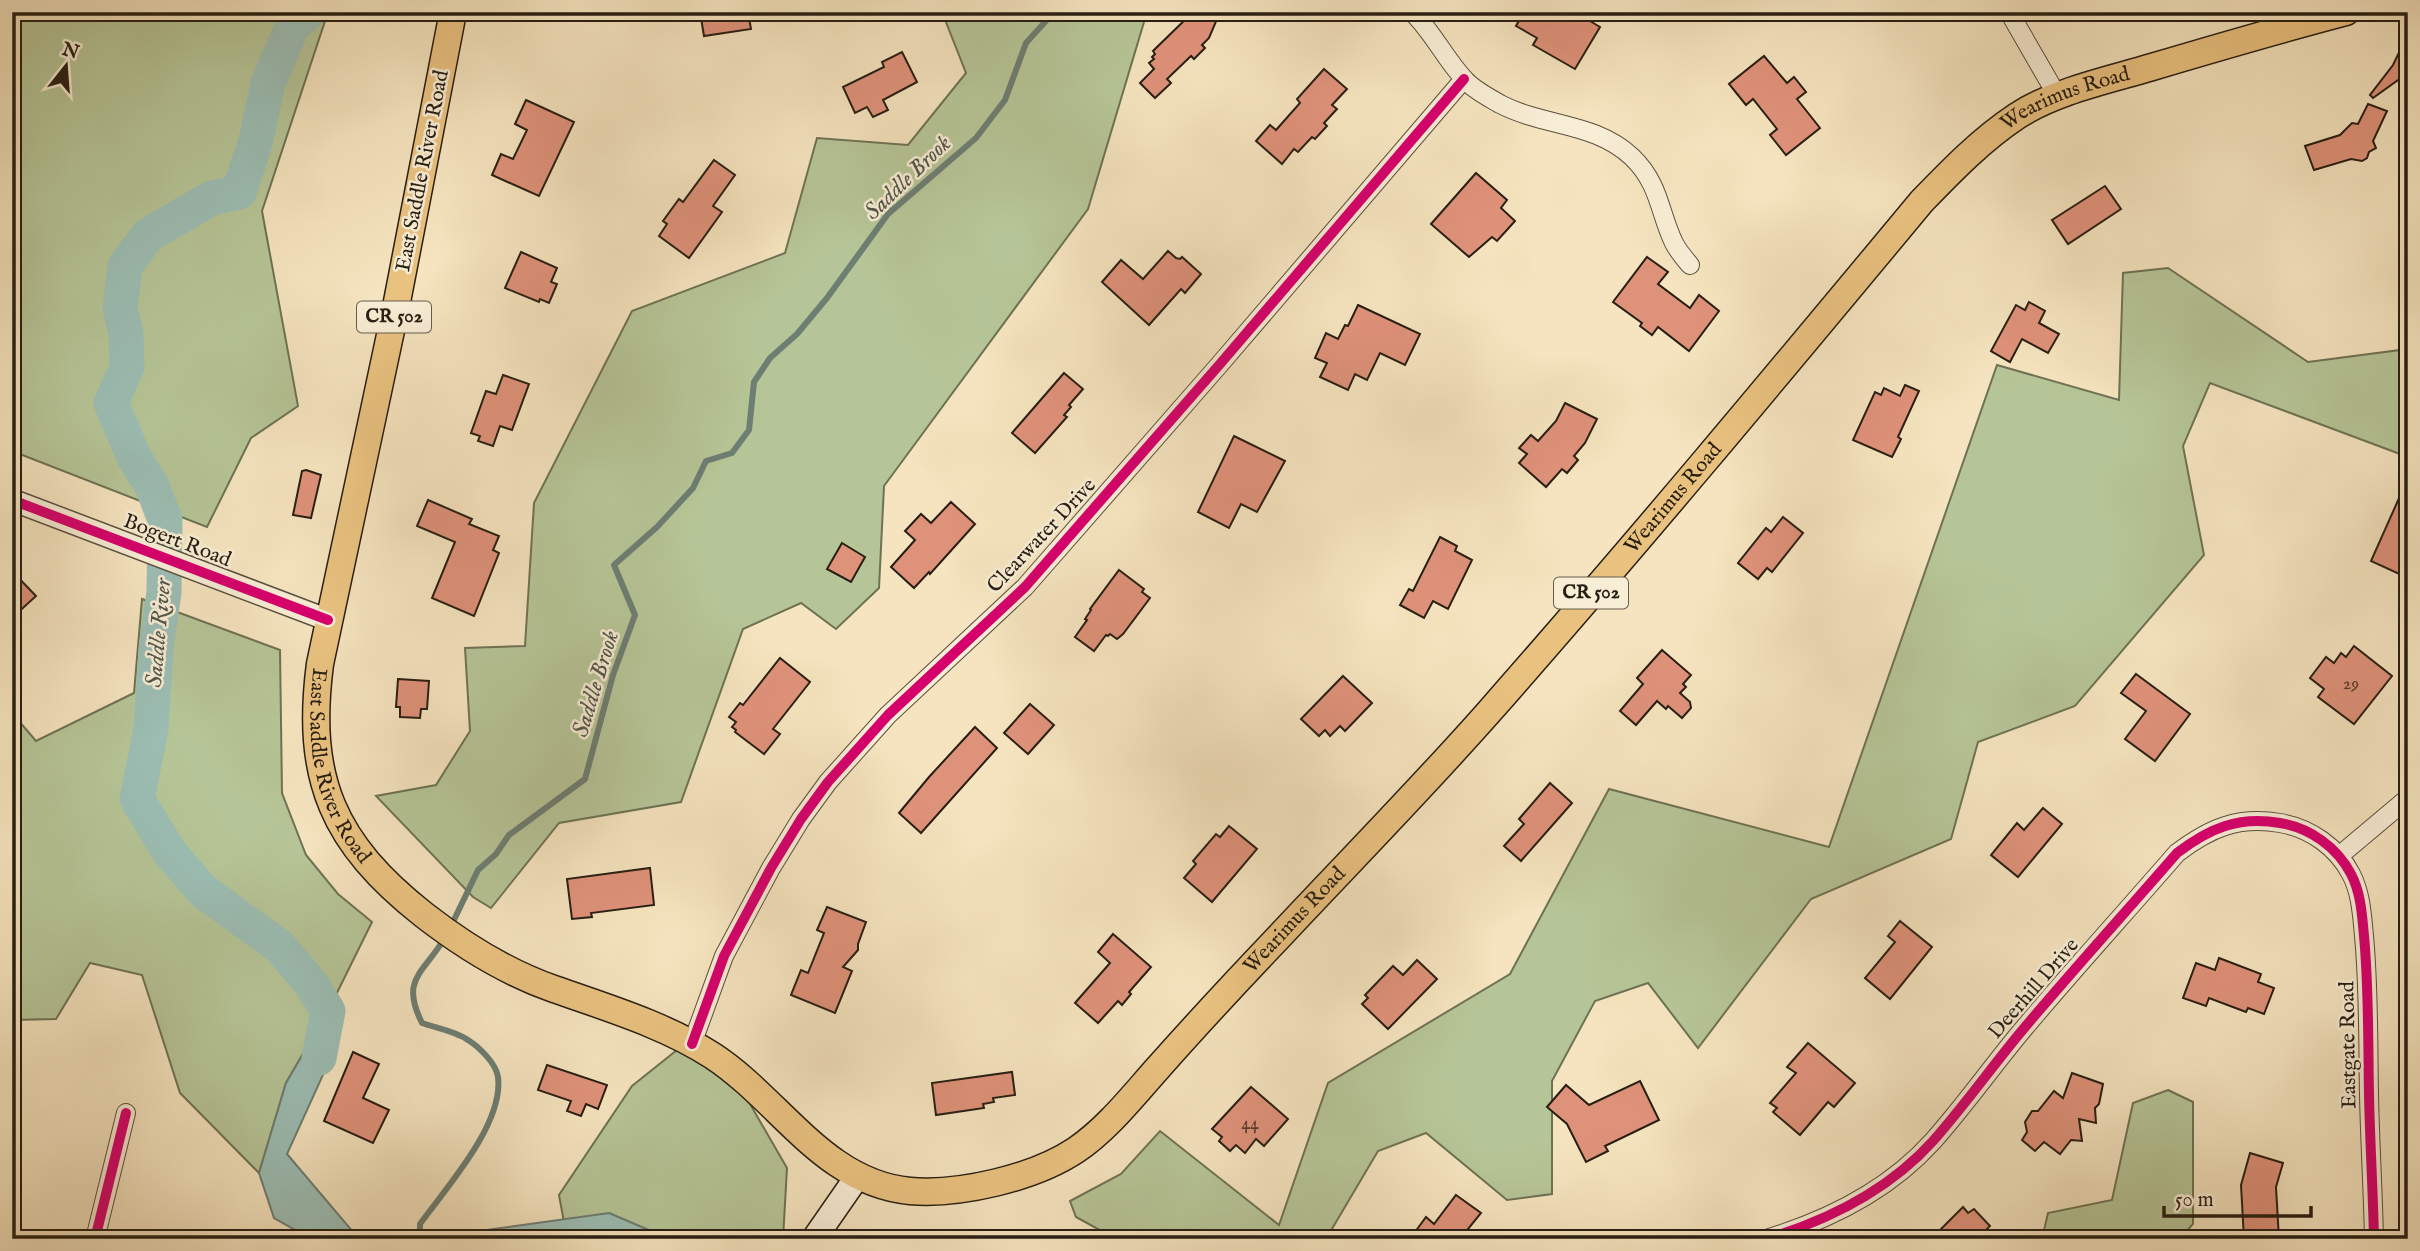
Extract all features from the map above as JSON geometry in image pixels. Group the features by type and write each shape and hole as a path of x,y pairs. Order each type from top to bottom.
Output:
{"main road":[{"name":"East Saddle River Road","path":"453,12 398,294 320,664 316,713 318,755 328,797 355,849 398,893 460,942 526,979 621,1013 692,1044 730,1068 832,1162 857,1177"},
{"name":"Wearimus Road","path":"857,1177 909,1191 942,1190 990,1183 1032,1172 1055,1162 1093,1138 1486,715 1739,420 1922,201 1984,141 2019,115 2058,97 2295,19 2346,12"},
{"path":"814,1239 857,1177"}],"street":[{"path":"1412,12 1426,26 1464,79 1476,89 1501,104 1534,118 1601,135 1634,159 1660,198 1675,245 1690,265"},
{"path":"2009,12 2058,97"},
{"name":"Clearwater Drive","path":"692,1044 724,956 771,868 828,782 888,715 1025,587 1464,79"},
{"name":"Bogert Road","path":"12,500 328,620"},
{"path":"2339,856 2408,798"},
{"name":"Deerhill Drive","path":"1766,1239 1803,1228 1840,1212 1875,1191 1907,1166 1933,1141 2021,1032 2168,863 2198,837 2218,827 2238,822 2265,821 2289,825 2312,834 2339,856"},
{"name":"Eastgate Road","path":"2339,856 2351,873 2358,892 2369,990 2374,1239"},
{"path":"95,1239 126,1113"}],"green space":[{"path":"12,12 328,12 262,211 298,406 251,438 207,527 12,451"},
{"path":"942,12 1147,12 1088,209 884,486 879,588 836,629 801,603 743,629 681,802 559,823 491,908 473,897 376,796 436,785 470,731 465,648 525,646 534,503 632,311 785,253 817,138 908,145 966,73"},
{"path":"2168,268 2308,362 2408,349 2408,457 2210,383 2183,446 2204,555 2075,706 1978,742 1951,839 1811,899 1698,1048 1648,983 1595,1001 1552,1081 1552,1194 1507,1200 1426,1133 1378,1151 1326,1239 1116,1239 1076,1217 1070,1201 1121,1174 1160,1131 1279,1225 1328,1083 1510,974 1609,789 1829,847 1997,365 2119,400 2123,273"},
{"path":"142,599 280,650 282,793 306,855 338,894 372,922 328,1011 286,1083 259,1173 180,1093 142,975 90,963 56,1019 12,1020 12,713 36,741 134,693"},
{"path":"682,1046 746,1097 787,1168 783,1239 567,1239 559,1195 632,1086"},
{"path":"2168,1090 2193,1102 2193,1224 2180,1239 2042,1239 2048,1213 2112,1200 2133,1103"}],"water":[{"path":"328,1011 337,1044 287,1154 359,1239 311,1239 274,1218 259,1173 286,1083"},
{"path":"609,1213 670,1239 421,1239"}],"building":[{"path":"700,12 748,12 751,29 704,36"},
{"path":"1193,12 1220,12 1209,38 1202,45 1205,48 1194,59 1191,56 1167,79 1171,83 1155,98 1140,83 1154,69 1149,63 1154,59 1153,51"},
{"path":"1524,12 1575,12 1600,27 1575,69 1533,45 1537,38 1516,26"},
{"path":"2408,34 2408,81 2401,78 2373,98 2370,95 2393,65"},
{"path":"902,52 917,82 883,100 888,110 873,117 867,107 855,113 843,87 884,67 882,62"},
{"path":"1764,56 1787,83 1794,77 1806,92 1797,99 1820,128 1786,155 1770,135 1777,129 1753,99 1746,105 1729,84"},
{"path":"1324,69 1347,89 1332,105 1337,109 1324,123 1327,126 1298,152 1294,149 1282,164 1256,141 1270,125 1276,130 1300,103 1297,99"},
{"path":"526,100 574,122 539,196 492,175 501,154 513,159 527,130 515,124"},
{"path":"2368,104 2387,111 2373,141 2376,148 2362,161 2351,159 2314,170 2305,146 2340,135 2352,123 2358,124"},
{"path":"714,160 735,175 713,206 722,212 689,258 659,236 667,224 663,221 679,199 683,202"},
{"path":"1476,173 1507,200 1501,208 1515,221 1497,241 1492,237 1469,257 1431,224"},
{"path":"2105,186 2121,209 2068,244 2052,220"},
{"path":"1168,251 1176,258 1182,257 1201,274 1185,293 1181,289 1149,325 1102,282 1121,260 1143,279"},
{"path":"521,252 557,268 551,282 557,284 549,303 540,299 539,302 505,288"},
{"path":"1647,257 1668,272 1658,284 1690,308 1699,295 1719,311 1689,351 1658,327 1652,335 1640,326 1642,323 1613,302"},
{"path":"2029,302 2045,311 2039,323 2059,334 2048,353 2022,339 2010,362 1991,351 2016,305 2025,310"},
{"path":"1358,305 1420,334 1405,365 1380,353 1367,380 1355,374 1348,390 1320,377 1327,363 1315,358 1326,333 1338,339"},
{"path":"1064,373 1083,389 1069,405 1071,407 1064,415 1067,417 1035,453 1012,433"},
{"path":"503,375 529,384 512,430 500,426 493,446 478,441 480,436 471,433 486,391 496,394"},
{"path":"1905,385 1919,391 1892,457 1853,440 1875,392 1881,395 1884,388 1900,396"},
{"path":"1565,403 1597,419 1585,443 1574,456 1578,460 1567,473 1562,469 1546,487 1519,463 1527,454 1519,448 1531,435 1538,441 1556,421"},
{"path":"1234,436 1285,461 1257,512 1241,504 1229,528 1198,512"},
{"path":"302,471 321,475 311,518 293,515"},
{"path":"2408,478 2408,578 2371,561"},
{"path":"428,500 472,519 469,524 499,536 493,550 499,553 474,616 432,598 455,542 417,526"},
{"path":"951,502 975,524 914,588 891,567 915,540 905,531 921,514 931,523"},
{"path":"1783,517 1803,533 1772,572 1767,568 1758,579 1738,563 1766,528 1771,532"},
{"path":"1440,537 1457,546 1455,551 1472,560 1448,609 1433,601 1424,618 1400,605 1409,589 1413,591"},
{"path":"842,543 865,557 851,582 827,569"},
{"path":"1119,570 1144,589 1142,592 1150,598 1123,634 1117,639 1110,634 1106,635 1094,651 1075,637 1087,620 1085,619 1090,609"},
{"path":"12,571 36,596 12,618"},
{"path":"2354,646 2392,676 2354,724 2318,697 2324,689 2310,678 2326,657 2334,663 2341,653 2346,657"},
{"path":"1662,650 1691,675 1683,684 1686,687 1680,693 1690,702 1691,708 1682,718 1657,701 1636,725 1620,711 1643,684 1637,678"},
{"path":"780,658 810,682 773,729 780,734 764,754 735,732 732,727 736,722 729,717 740,703 743,705"},
{"path":"2136,674 2190,714 2155,761 2125,739 2146,711 2121,693"},
{"path":"1343,676 1372,703 1345,731 1340,726 1330,736 1325,730 1319,736 1301,719"},
{"path":"398,679 429,681 427,709 421,709 420,718 400,717 400,707 396,707"},
{"path":"1030,704 1054,725 1028,754 1004,733"},
{"path":"975,727 997,748 921,833 899,813"},
{"path":"1550,783 1572,803 1521,861 1504,846 1524,824 1519,819"},
{"path":"2043,808 2062,824 2018,877 1991,855 2017,823 2024,830"},
{"path":"1229,826 1257,849 1212,902 1184,878 1196,864 1193,861 1216,834 1220,837"},
{"path":"650,868 654,905 591,913 592,917 572,919 567,879"},
{"path":"827,907 866,922 858,950 843,967 852,971 835,1013 791,995 801,970 808,973 824,933 817,930"},
{"path":"1900,921 1932,947 1890,999 1865,978 1895,942 1888,936"},
{"path":"1113,934 1151,967 1129,992 1131,994 1122,1005 1118,1001 1098,1023 1075,1003 1110,963 1098,952"},
{"path":"2219,958 2261,974 2258,982 2274,988 2264,1014 2248,1008 2246,1012 2209,998 2206,1006 2183,998 2196,963 2215,970"},
{"path":"1417,960 1437,979 1388,1029 1362,1004 1368,998 1365,995 1393,966 1403,975"},
{"path":"1808,1043 1855,1083 1834,1107 1828,1102 1800,1135 1773,1112 1777,1108 1770,1103 1796,1073 1787,1067"},
{"path":"353,1052 379,1064 363,1098 389,1110 373,1143 324,1121"},
{"path":"547,1065 607,1085 598,1109 586,1104 581,1116 567,1111 571,1101 538,1090"},
{"path":"1012,1072 1015,1095 993,1098 994,1102 983,1104 984,1108 936,1115 932,1083"},
{"path":"2072,1073 2103,1084 2099,1104 2095,1108 2096,1123 2079,1119 2082,1141 2071,1140 2060,1154 2044,1142 2035,1151 2022,1140 2027,1132 2025,1122 2032,1111 2038,1111 2054,1091 2063,1098"},
{"path":"1640,1081 1659,1120 1605,1146 1608,1151 1586,1162 1567,1124 1547,1107 1566,1085 1589,1105"},
{"path":"1251,1087 1288,1119 1264,1146 1256,1139 1245,1153 1236,1145 1230,1151 1219,1141 1222,1137 1212,1129"},
{"path":"2250,1153 2283,1163 2276,1187 2279,1239 2244,1239 2241,1185"},
{"path":"1456,1195 1481,1213 1460,1239 1423,1239 1415,1232 1426,1217 1434,1224"},
{"path":"1963,1207 1968,1213 1974,1209 1990,1226 1977,1239 1931,1239"}],"waterway":[{"name":"Saddle River","path":"309,12 292,27 268,83 256,140 239,192 212,198 148,235 125,266 120,309 126,334 127,367 111,403 134,457 152,486 165,520 164,592 156,648 151,729 137,799 170,853 203,891 280,947 312,985 328,1011 319,1058"},
{"name":"Saddle Brook","path":"451,926 478,870 496,854 509,835 585,779 613,675 635,615 614,565 657,527 693,488 706,461 732,453 749,430 754,382 770,358 797,334 827,298 888,214 976,138 1005,100 1026,43 1054,12"},
{"name":"Saddle Brook","path":"420,1239 420,1224 458,1174 483,1135 497,1095 497,1072 486,1056 463,1037 422,1023 416,1008 413,996 417,978 444,939"}],"cycle path":[{"path":"692,1044 724,956 771,868 828,782 888,715 1025,587 1464,79"},
{"path":"12,500 328,620"},
{"path":"1766,1239 1835,1213 1897,1175 1933,1141 2039,1010 2177,853 2213,831 2251,821 2280,823 2302,829 2322,840 2345,864 2357,889 2362,912 2367,976 2374,1239"},
{"path":"95,1239 126,1113"}]}
